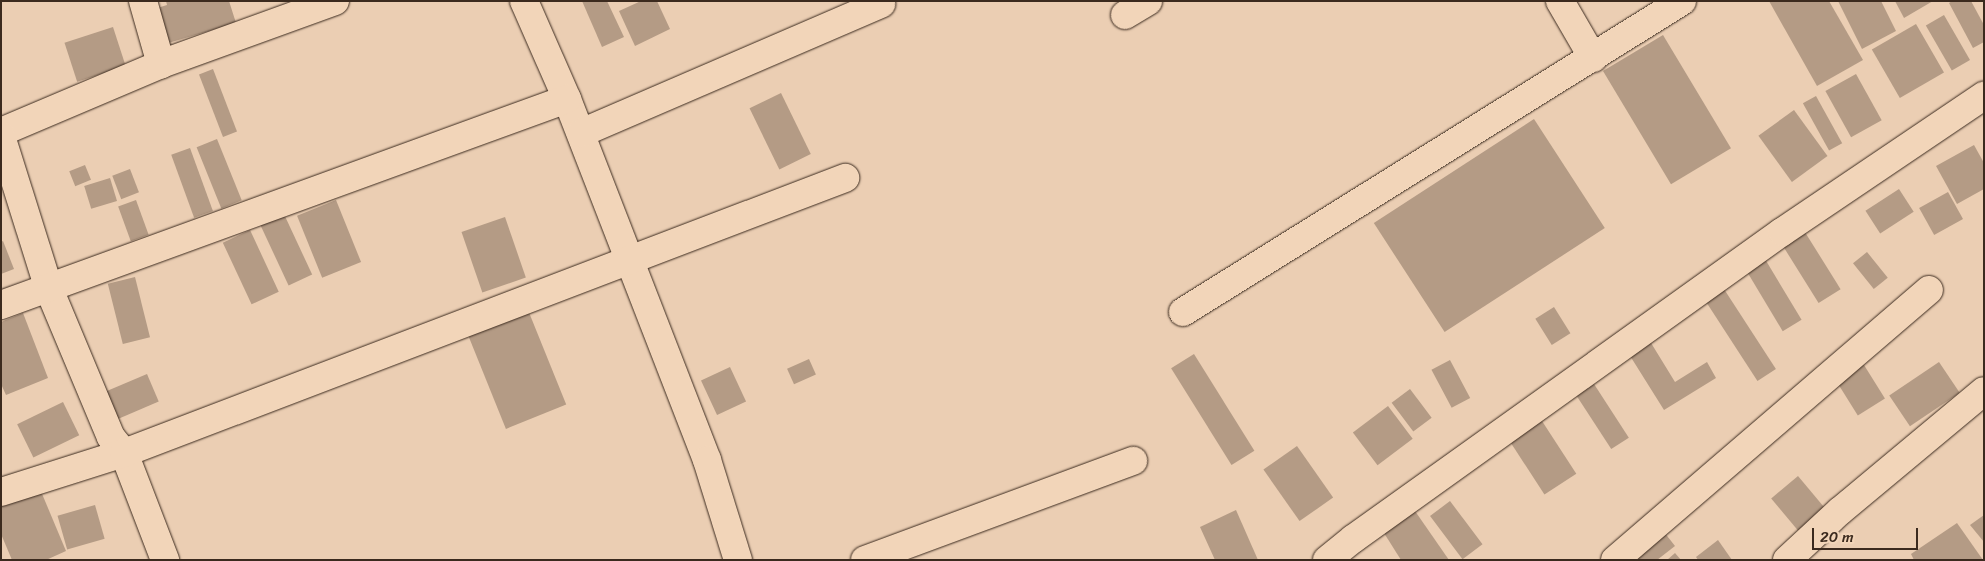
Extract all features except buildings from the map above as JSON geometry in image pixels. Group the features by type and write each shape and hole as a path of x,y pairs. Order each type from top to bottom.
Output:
{"street":[{"path":"143,1 161,64"},
{"path":"524,1 581,134 707,460 738,560"},
{"path":"1125,16 1148,1"},
{"path":"1560,1 1593,58"},
{"path":"1183,312 1682,1"},
{"path":"1,132 161,64 327,3"},
{"path":"581,134 881,4"},
{"path":"1327,560 1353,539 1782,232 1984,96"},
{"path":"1,305 567,99"},
{"path":"1,136 49,289 111,437 124,452 165,560"},
{"path":"1,492 124,452 845,178"},
{"path":"1615,560 1929,290"},
{"path":"1787,560 1840,511 1984,391"},
{"path":"865,560 1133,461"}]}
